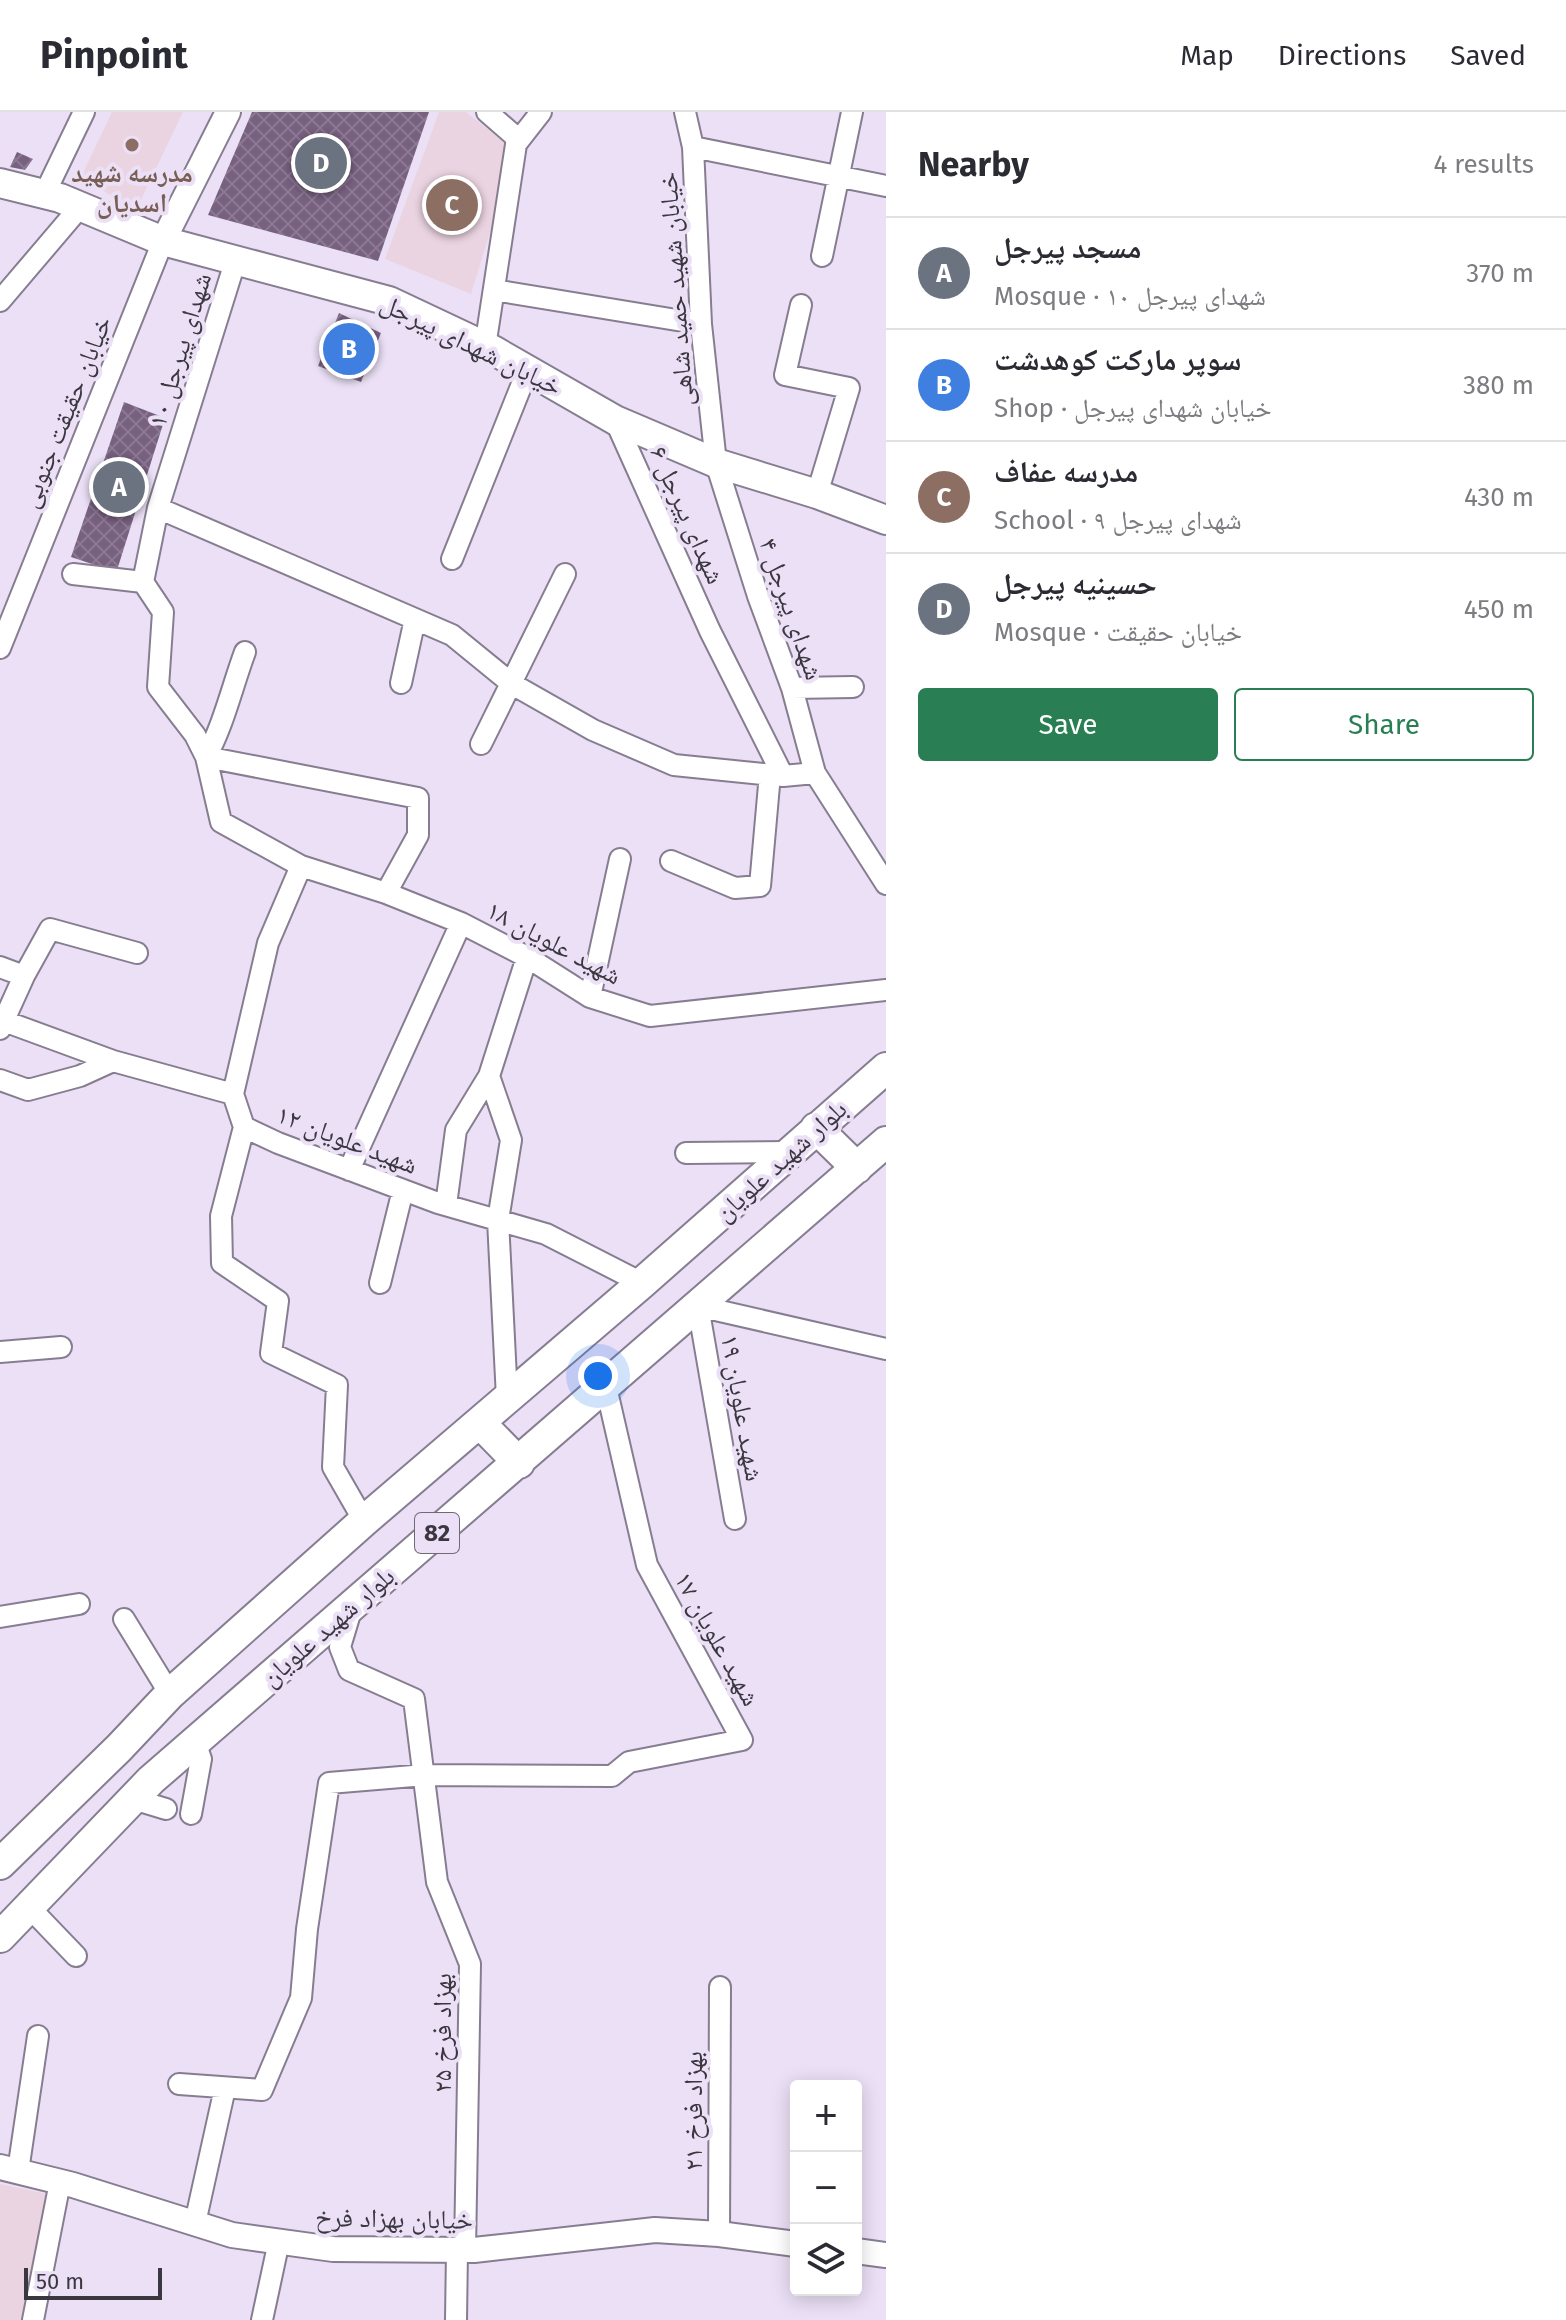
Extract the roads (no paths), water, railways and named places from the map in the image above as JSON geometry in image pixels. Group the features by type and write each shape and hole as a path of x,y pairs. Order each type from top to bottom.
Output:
{"main road":[{"name":"خیابان شهدای پیرجل","path":"0,183 80,207 163,241 389,301 528,369 615,420 716,463 817,494 886,520"},
{"name":"بلوار شهید علویان","path":"0,1864 170,1694 364,1521 642,1283 886,1068"},
{"path":"816,1128 857,1168"},
{"name":"بلوار شهید علویان","path":"0,1937 133,1799 195,1742 886,1142"},
{"path":"480,1423 519,1463"}],"street":[{"path":"44,195 84,112"},
{"path":"163,241 228,112"},
{"path":"487,112 517,141"},
{"path":"485,347 517,141 541,112"},
{"name":"خیابان شهید حمید شاهی","path":"685,112 693,147 701,324 716,463"},
{"path":"822,256 852,112"},
{"path":"693,147 886,186"},
{"path":"0,301 80,207"},
{"name":"خیابان حقیقت جنوبی","path":"0,648 163,241"},
{"name":"شهدای پیرجل ۱۰","path":"143,582 158,508 236,259"},
{"path":"494,290 701,324"},
{"path":"801,305 785,375 849,388 817,494"},
{"path":"452,559 528,369"},
{"name":"شهدای پیرجل ۶","path":"615,420 776,775"},
{"name":"شهدای پیرجل ۴","path":"716,463 758,596 792,688 815,773 886,884"},
{"path":"158,508 452,635 512,684 593,730 674,765 776,775 815,773"},
{"path":"73,574 143,582"},
{"path":"481,744 565,574"},
{"name":"شهید علویان ۱۸","path":"143,582 163,612 158,687 195,735 206,757 221,822 301,866 386,893 461,923 527,957 590,997 650,1016 886,990"},
{"path":"401,683 415,619"},
{"path":"245,652 225,707 220,732 206,757 418,798 418,835 386,893"},
{"path":"792,688 853,687"},
{"path":"671,861 735,888 760,886 776,775"},
{"path":"590,997 620,859"},
{"path":"137,953 50,929 2,1025 113,1061 233,1094 268,943 301,866"},
{"path":"349,1170 461,923"},
{"path":"446,1205 456,1130 489,1076 527,957"},
{"path":"0,967 24,976"},
{"path":"0,1080 28,1090 80,1076 113,1061"},
{"path":"489,1076 511,1140 498,1220 507,1398"},
{"name":"شهید علویان ۱۲","path":"233,1094 244,1127 278,1143 446,1205 546,1234 642,1283"},
{"path":"244,1127 221,1216 222,1263 278,1301 271,1353 337,1385 333,1467 364,1521"},
{"path":"686,1153 791,1152"},
{"path":"380,1283 403,1190"},
{"path":"698,1306 886,1349"},
{"name":"شهید علویان ۱۹","path":"698,1306 735,1519"},
{"path":"0,1352 61,1347"},
{"name":"شهید علویان ۱۷","path":"425,1775 612,1776 629,1762 742,1740 647,1565 606,1387"},
{"path":"0,1617 79,1604"},
{"name":"بهزاد فرخ ۲۵","path":"352,1607 340,1647 349,1670 414,1699 437,1882 470,1964 456,2320"},
{"path":"124,1619 170,1694"},
{"path":"191,1814 201,1759 195,1742"},
{"path":"179,2084 262,2090 301,1998 307,1929 329,1783 425,1775"},
{"path":"133,1799 166,1809"},
{"path":"29,1907 76,1956"},
{"name":"بهزاد فرخ ۲۱","path":"719,2234 720,1987"},
{"path":"9,2169 38,2036"},
{"path":"195,2223 225,2088"},
{"name":"خیابان بهزاد فرخ","path":"9,2169 232,2235 333,2249 461,2250 655,2230 790,2243"},
{"path":"33,2320 60,2182"},
{"path":"262,2320 279,2241"},
{"path":"862,2252 886,2255"}],"place":[{"name":"مدرسه شهید اسدیان","path":"132,145"},
{"name":"حسینیه پیرجل","path":"321,163"},
{"name":"مدرسه عفاف","path":"452,205"},
{"name":"سوپر مارکت کوهدشت","path":"349,349"},
{"name":"مسجد پیرجل","path":"119,487"}]}
